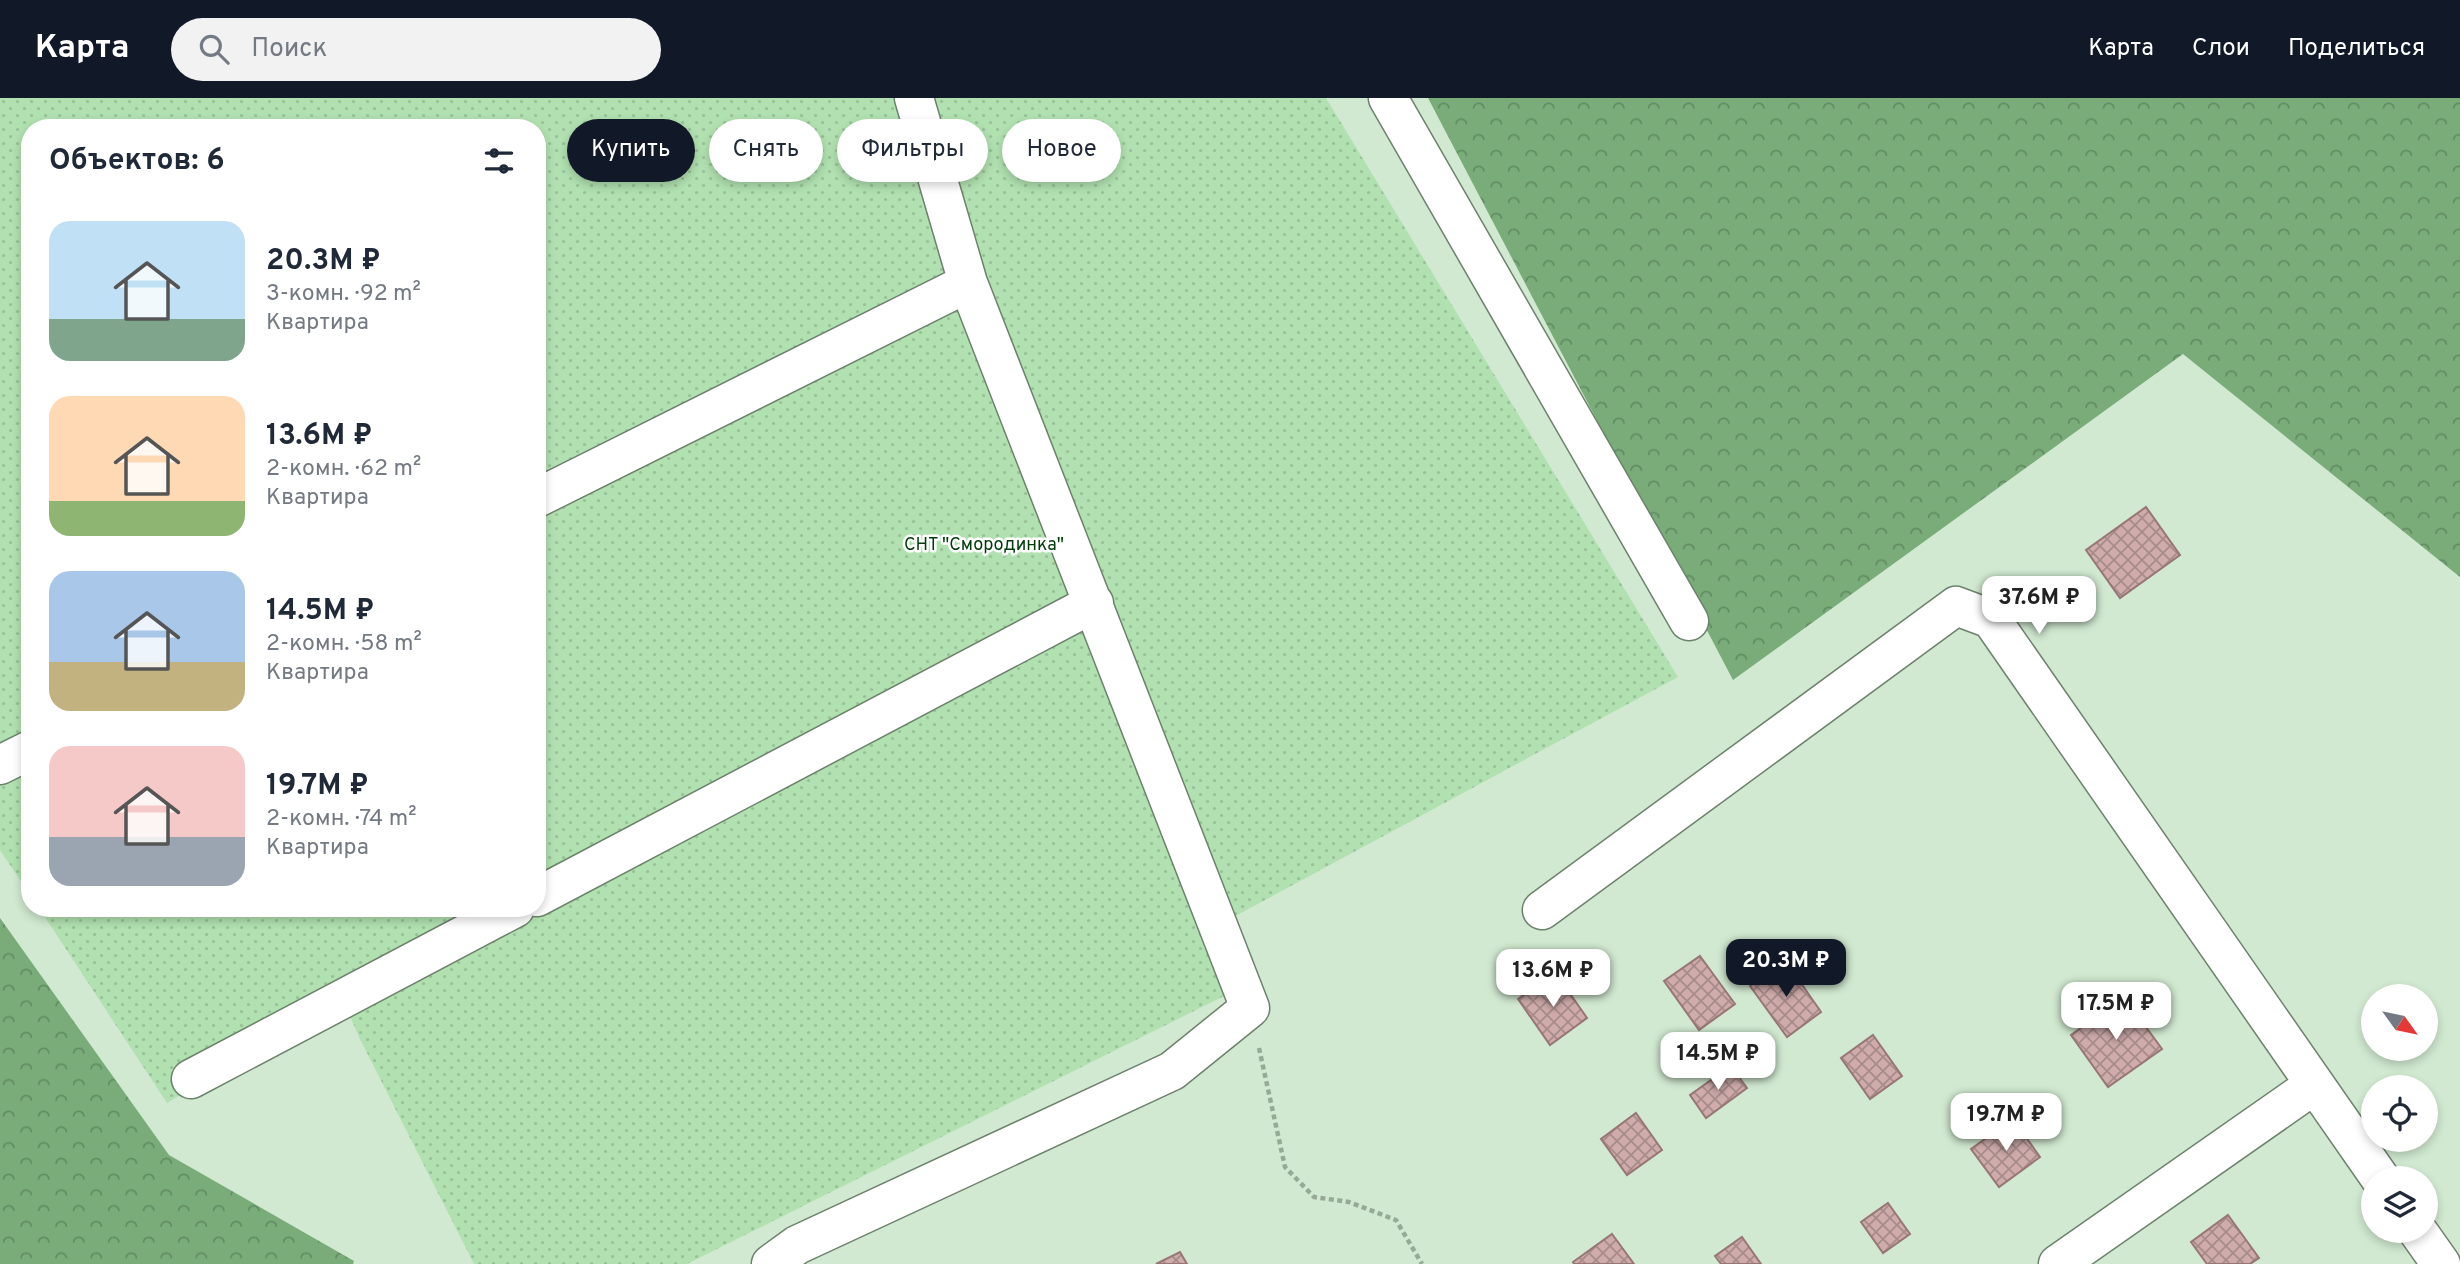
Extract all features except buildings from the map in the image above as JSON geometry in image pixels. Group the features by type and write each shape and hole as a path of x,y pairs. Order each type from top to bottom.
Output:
{"street":[{"path":"771,1264 797,1245 1172,1071 1250,1008 968,283 914,98"},
{"path":"1388,98 1689,621"},
{"path":"546,494 968,283"},
{"path":"546,892 1094,603"},
{"path":"1542,910 1956,606 1991,619 2371,1166"},
{"path":"0,765 21,754"},
{"path":"191,1079 498,917"},
{"path":"2058,1264 2314,1085"},
{"path":"2426,1243 2441,1264"}],"path":[{"path":"1250,1008 1284,1167 1314,1197 1349,1202 1396,1220 1422,1264"}],"green space":[{"name":"СНТ \"Смородинка\"","path":"0,98 1326,98 1678,677 1200,935 1226,995 687,1264 474,1264 360,1039 342,998 167,1103 45,917 546,917 546,119 21,119 21,882 0,850"},
{"path":"1428,98 2460,98 2460,577 2183,354 1733,680"},
{"path":"0,918 169,1155 354,1261 353,1264 0,1264"}]}
